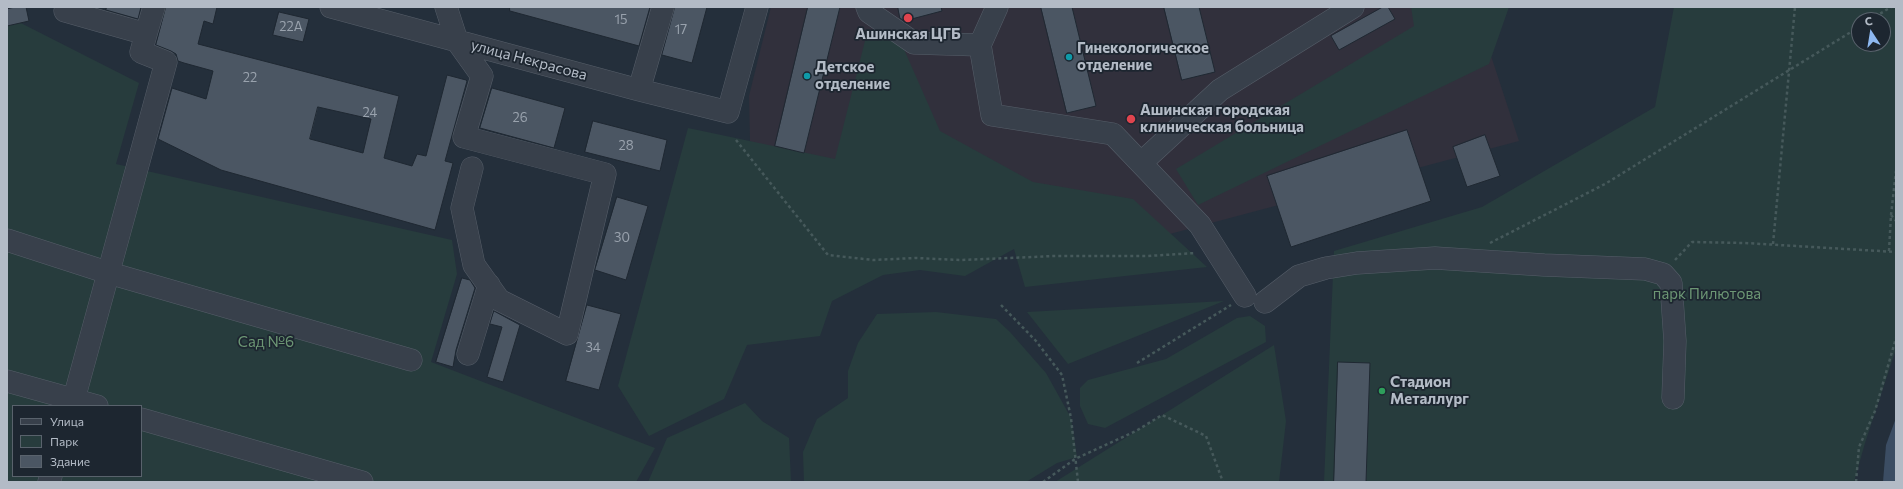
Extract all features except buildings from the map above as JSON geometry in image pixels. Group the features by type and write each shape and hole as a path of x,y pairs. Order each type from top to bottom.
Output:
{"street":[{"path":"73,403 166,62 141,52 154,7"},
{"name":"улица Некрасова","path":"331,7 638,90 728,112 757,7"},
{"path":"446,7 457,41 482,76 464,136 606,174 567,334 499,300 474,265 462,208 472,168"},
{"path":"638,90 663,7"},
{"path":"867,7 869,12 914,43 980,45"},
{"path":"997,7 980,45 992,115 1113,134 1200,225 1217,251 1255,299 1300,276 1326,268 1365,263 1435,258 1544,265 1645,269 1663,274 1671,284 1675,341 1673,398"},
{"path":"1141,163 1220,90 1353,7"},
{"path":"65,11 146,34"},
{"path":"7,240 109,273 411,360"},
{"path":"468,354 489,285"},
{"path":"7,381 73,403 89,405"},
{"path":"142,418 362,482"}],"path":[{"path":"1773,244 1795,7"},
{"path":"1483,246 1605,184 1851,32"},
{"path":"736,140 828,255 873,260 916,258 961,260 1062,256 1148,256 1217,251"},
{"path":"1889,251 1896,171"},
{"path":"1891,215 1896,221"},
{"path":"1663,274 1692,242 1773,244 1896,252"},
{"path":"1137,363 1255,299"},
{"path":"1001,305 1036,341 1062,375 1071,418 1078,482"},
{"path":"1856,482 1859,447 1875,411 1896,338"},
{"path":"1043,482 1075,459 1136,431 1162,415 1206,436 1223,482"}],"shaded area":[{"name":"Ашинская городская клиническая больница","path":"771,7 1475,7 1519,141 1136,243 835,249 750,141 749,96"}],"green space":[{"path":"1411,7 1509,7 1489,64 1198,205 1176,169 1414,26"},
{"name":"парк Пилютова","path":"1674,7 1896,7 1896,349 1865,443 1854,482 1324,482 1334,251 1482,207 1655,107"},
{"name":"Сад №6","path":"7,16 139,83 116,164 452,240 457,274 431,362 655,448 636,482 7,482"},
{"path":"868,29 903,47 940,131 1033,182 1133,199 1207,267 1025,287 1014,249 965,276 920,270 883,275 832,301 820,336 747,345 724,399 649,436 618,386 688,128 835,159"},
{"path":"1224,301 1068,364 1027,312"},
{"path":"936,312 996,319 1010,332 1046,373 1071,418 1077,457 1057,463 1026,482 804,482 803,452 817,419 848,398 848,371 858,343 877,314"},
{"path":"1250,316 1265,326 1266,342 1105,428 1088,424 1080,406 1080,388 1088,380 1166,359 1237,318"},
{"path":"1274,345 1286,421 1279,482 1055,482"},
{"path":"745,403 762,421 789,438 791,482 648,482 667,438"}],"water":[{"path":"1896,418 1896,482 1883,482 1886,445"}],"place":[{"name":"Ашинская ЦГБ","path":"908,18"},
{"name":"Гинекологическое отделение","path":"1069,57"},
{"name":"Детское отделение","path":"807,76"},
{"name":"Ашинская городская клиническая больница","path":"1131,119"},
{"name":"Стадион Металлург","path":"1382,391"}]}
